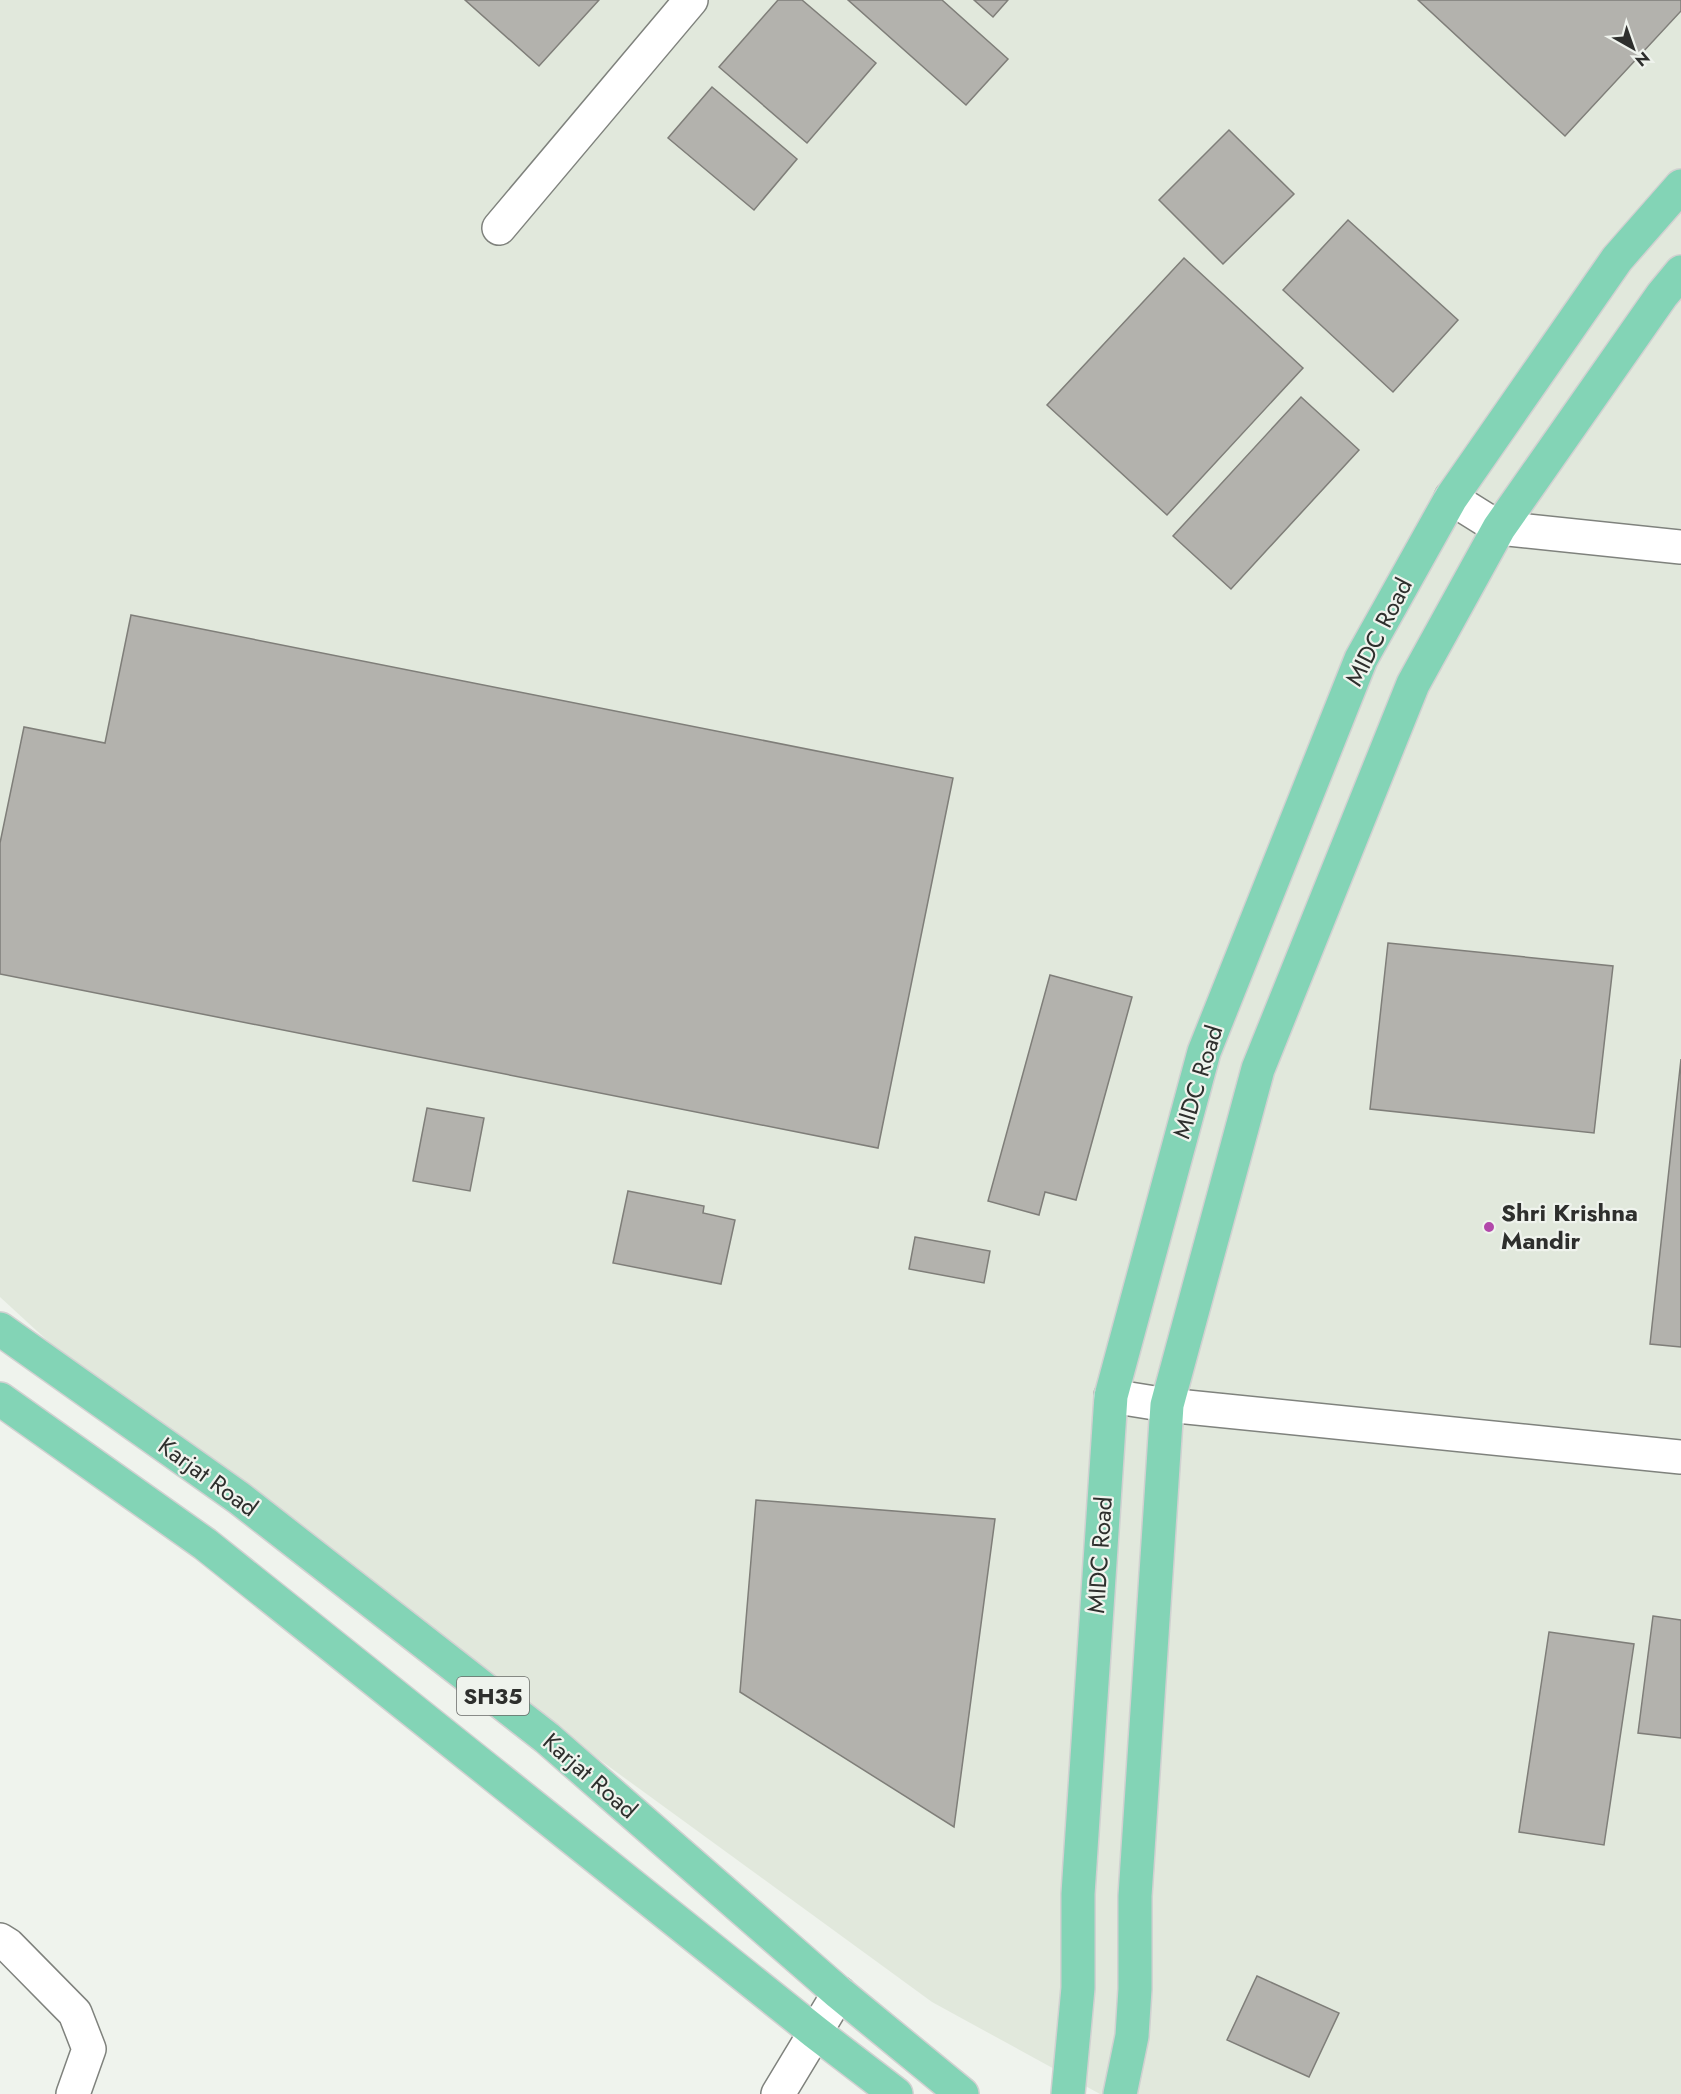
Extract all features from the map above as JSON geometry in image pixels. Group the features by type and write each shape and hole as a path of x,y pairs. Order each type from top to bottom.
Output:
{"main road":[{"name":"MIDC Road","path":"1068,2094 1076,2018 1078,1894 1111,1396 1204,1052 1361,659 1451,498 1617,259 1681,186"},
{"path":"1120,2094 1132,2036 1135,1896 1167,1405 1258,1069 1413,684 1499,528 1662,295 1681,272"},
{"name":"Karjat Road","path":"0,1329 238,1498 547,1738 839,1993 962,2094"},
{"name":"SH35","path":"0,1399 205,1544 896,2094"}],"street":[{"path":"499,228 691,0"},
{"path":"1451,498 1499,528 1681,547"},
{"path":"1111,1396 1167,1405 1681,1458"},
{"path":"0,1940 8,1945 75,2013 89,2049 73,2094"},
{"path":"777,2094 839,1993"}],"shaded area":[{"path":"0,0 1681,0 1681,2094 1100,2094 932,2002 342,1572 75,1366 0,1297"}],"building":[{"path":"465,0 599,0 539,66"},
{"path":"778,0 802,0 876,63 807,143 719,67"},
{"path":"848,0 942,0 1008,59 966,105"},
{"path":"974,0 1008,0 993,17"},
{"path":"1418,0 1681,0 1681,11 1565,136"},
{"path":"712,87 797,159 754,210 668,138"},
{"path":"1229,130 1294,194 1223,264 1159,200"},
{"path":"1348,220 1458,320 1393,392 1283,290"},
{"path":"1184,258 1303,368 1167,515 1047,405"},
{"path":"1301,397 1359,450 1231,589 1173,536"},
{"path":"131,615 953,778 878,1148 0,974 0,843 24,727 105,743"},
{"path":"1388,943 1613,966 1594,1133 1370,1109"},
{"path":"1050,975 1132,997 1076,1200 1045,1192 1039,1215 988,1201"},
{"path":"1681,1059 1681,1347 1650,1344"},
{"path":"427,1108 484,1118 470,1191 413,1181"},
{"path":"628,1191 704,1206 703,1213 735,1220 721,1284 613,1263"},
{"path":"915,1237 990,1251 984,1283 909,1269"},
{"path":"756,1500 995,1519 954,1827 740,1692"},
{"path":"1653,1616 1681,1620 1681,1738 1638,1733"},
{"path":"1549,1632 1634,1644 1604,1845 1519,1832"},
{"path":"1257,1976 1339,2013 1309,2077 1227,2040"}],"place":[{"name":"Shri Krishna Mandir","path":"1489,1227"}]}
